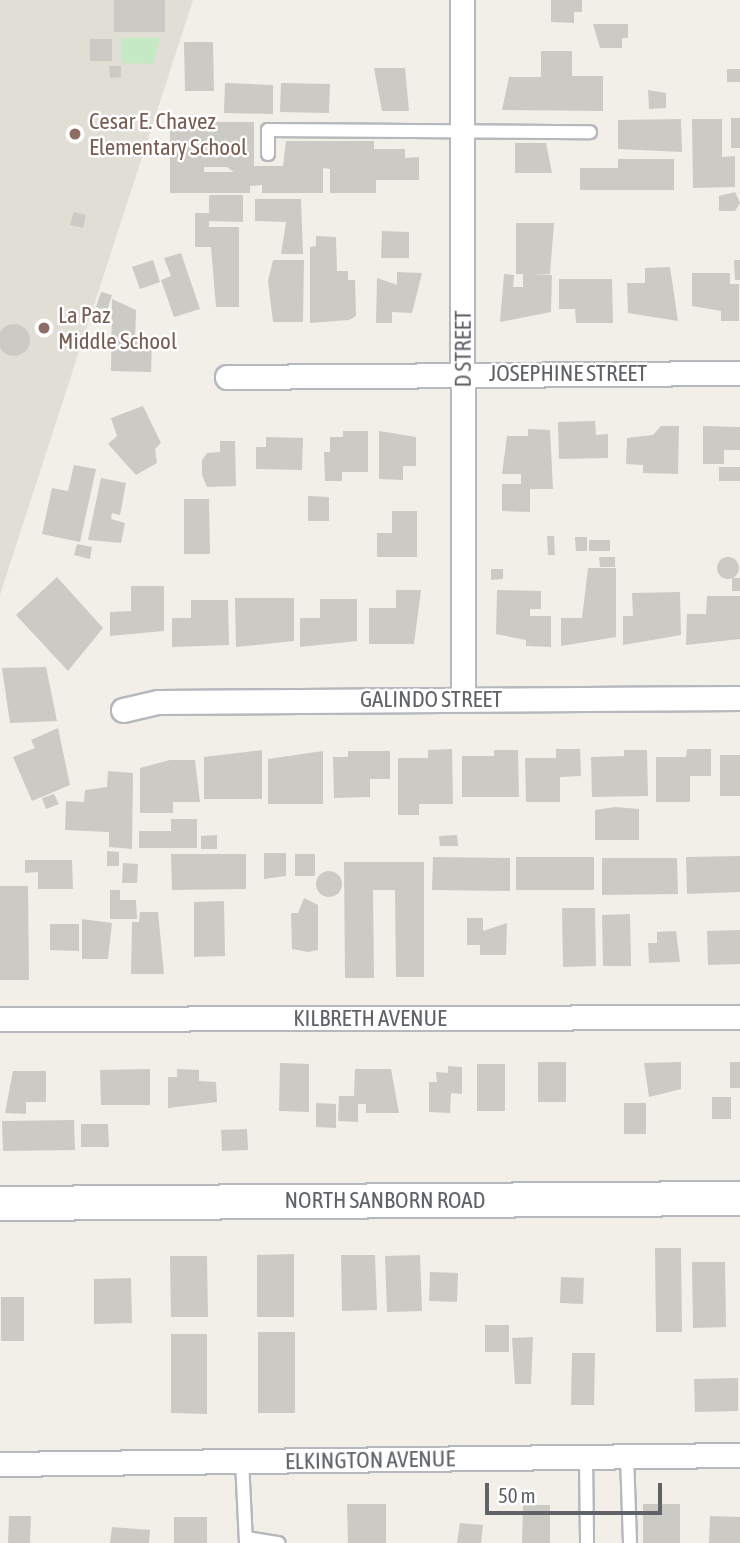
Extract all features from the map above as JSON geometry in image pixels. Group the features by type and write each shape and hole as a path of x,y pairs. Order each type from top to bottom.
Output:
{"main road":[{"name":"NORTH SANBORN ROAD","path":"10,1202 740,1198"}],"street":[{"name":"D STREET","path":"462,0 463,699"},
{"name":"JOSEPHINE STREET","path":"228,377 463,373 740,373"},
{"name":"GALINDO STREET","path":"122,709 158,702 740,698"},
{"name":"KILBRETH AVENUE","path":"0,1019 740,1017"},
{"name":"ELKINGTON AVENUE","path":"0,1464 740,1455"}],"lane":[{"path":"268,154 268,130 590,132"},
{"path":"627,1456 629,1543"},
{"path":"586,1457 587,1543"},
{"path":"242,1461 246,1540 279,1543"}],"shaded area":[{"name":"Cesar E. Chavez Elementary School","path":"0,0 193,0 0,595"}],"green space":[{"path":"122,38 160,38 153,64 122,63"}],"building":[{"path":"114,0 165,0 165,32 114,32"},
{"path":"551,0 582,0 582,12 574,12 574,23 551,22"},
{"path":"593,24 628,24 628,38 622,38 622,48 600,48"},
{"path":"90,39 112,39 112,61 90,61"},
{"path":"184,42 213,42 214,91 185,91"},
{"path":"541,51 572,51 572,76 603,76 603,111 502,110 509,77 541,77"},
{"path":"109,66 121,66 121,77 110,78"},
{"path":"374,68 405,68 409,111 382,111"},
{"path":"727,69 740,69 740,82 727,82"},
{"path":"225,83 273,85 273,114 224,113"},
{"path":"281,83 330,84 329,113 280,112"},
{"path":"648,90 666,93 666,108 649,109"},
{"path":"731,118 740,118 740,148 731,148"},
{"path":"681,119 682,152 618,149 618,120"},
{"path":"692,119 722,119 722,157 735,156 735,187 693,188"},
{"path":"254,122 254,166 283,166 286,141 374,141 374,149 405,149 405,158 419,157 419,180 376,180 376,193 330,193 330,169 323,168 323,193 262,193 262,185 250,186 250,193 170,193 170,123","holes":["204,167 227,167 234,172 204,172"]},
{"path":"515,143 546,143 552,173 515,173"},
{"path":"618,159 674,159 674,190 580,190 580,168 618,168"},
{"path":"735,192 740,203 735,211 719,211 719,196"},
{"path":"209,195 243,195 243,222 209,221 209,227 239,227 239,307 216,307 211,247 195,247 195,213 209,213"},
{"path":"255,199 301,199 303,254 281,254 286,222 255,221"},
{"path":"74,212 86,215 83,228 70,225"},
{"path":"516,223 554,223 550,274 530,274 552,275 551,312 500,322 504,274 514,275 513,287 523,287 523,274 516,274"},
{"path":"382,231 409,232 409,258 381,258"},
{"path":"316,236 336,237 337,271 348,271 348,280 355,280 356,316 349,320 310,323 310,247 316,246"},
{"path":"181,253 200,309 174,317 161,280 171,276 164,258"},
{"path":"153,260 160,282 140,289 132,267"},
{"path":"273,260 304,260 303,322 273,322 268,281"},
{"path":"734,260 740,260 740,280 735,280"},
{"path":"670,267 678,321 628,313 627,283 645,283 645,268"},
{"path":"397,272 422,273 412,313 392,312 392,323 376,323 377,278 397,285"},
{"path":"692,273 730,273 730,284 739,284 739,321 721,321 721,311 692,306"},
{"path":"559,279 612,279 613,323 576,323 575,309 559,309"},
{"path":"101,292 112,295 107,311 96,307"},
{"path":"112,299 136,310 135,341 152,341 151,372 111,371"},
{"path":"14,324 25,329 30,340 25,351 14,356 3,351 -2,340 3,329"},
{"path":"143,406 161,443 155,449 157,463 136,475 108,444 117,436 111,418"},
{"path":"595,421 596,435 608,434 608,458 559,459 558,422"},
{"path":"661,426 679,426 678,474 643,473 643,465 626,464 627,438 653,435"},
{"path":"703,426 740,427 740,450 724,450 724,464 703,464"},
{"path":"528,429 550,430 553,489 530,489 530,512 502,511 502,484 521,484 521,474 502,474 507,436 528,436"},
{"path":"343,431 368,431 368,472 342,472 342,481 325,481 324,452 330,452 330,437 343,437"},
{"path":"379,431 416,437 416,466 403,466 403,480 379,479"},
{"path":"266,437 303,438 302,470 256,469 256,447 266,447"},
{"path":"220,441 235,441 236,486 207,487 202,475 202,460 207,453 220,452"},
{"path":"74,465 96,469 80,542 42,534 52,488 68,491"},
{"path":"719,467 740,467 740,481 719,481"},
{"path":"101,478 126,483 120,515 112,513 111,519 125,523 121,543 88,540"},
{"path":"308,496 329,497 329,521 308,521"},
{"path":"184,499 209,499 210,554 184,554"},
{"path":"392,511 417,511 417,557 377,557 377,533 392,533"},
{"path":"547,536 554,536 555,555 548,555"},
{"path":"575,537 587,537 587,551 576,551"},
{"path":"589,540 610,540 610,551 589,551"},
{"path":"77,544 92,547 90,559 74,555"},
{"path":"599,557 615,557 615,567 600,567"},
{"path":"728,557 736,560 739,568 736,576 728,579 720,576 717,568 720,560"},
{"path":"588,568 616,568 616,637 561,646 561,618 582,618"},
{"path":"491,569 503,569 503,579 491,580"},
{"path":"57,577 103,628 68,671 16,615"},
{"path":"732,578 740,578 740,591 732,591"},
{"path":"131,586 164,586 164,631 110,636 110,612 131,611"},
{"path":"396,590 421,590 414,644 369,644 369,608 396,608"},
{"path":"497,590 541,591 541,609 530,609 530,616 551,616 551,647 526,646 526,640 496,634"},
{"path":"680,592 681,635 623,645 623,616 633,616 632,593"},
{"path":"707,596 740,596 740,639 686,645 687,614 706,614"},
{"path":"235,598 294,598 294,641 236,647"},
{"path":"320,599 357,599 357,641 300,647 300,618 320,618"},
{"path":"191,600 228,600 229,645 172,647 172,618 191,618"},
{"path":"46,667 57,721 10,723 2,668"},
{"path":"58,728 70,785 32,801 13,757 35,748 31,740"},
{"path":"452,749 453,804 419,804 419,815 398,815 398,758 428,758 428,750"},
{"path":"556,749 580,749 581,776 560,777 560,802 526,802 525,758 556,758"},
{"path":"687,749 711,749 711,776 690,776 690,802 656,802 656,757 686,757"},
{"path":"262,750 262,799 204,799 204,757"},
{"path":"494,750 518,750 519,797 462,797 462,756 494,756"},
{"path":"624,750 647,750 648,796 592,797 591,757 624,756"},
{"path":"323,751 323,804 268,804 268,759"},
{"path":"348,751 390,751 390,779 370,779 370,797 334,798 333,757 348,757"},
{"path":"720,755 740,755 740,796 720,796"},
{"path":"170,760 195,760 200,802 173,802 173,813 140,813 140,768"},
{"path":"108,771 133,773 132,849 109,847 109,832 65,830 66,801 84,802 85,790 107,787"},
{"path":"54,794 59,804 46,809 42,798"},
{"path":"615,807 639,809 639,840 595,840 595,810"},
{"path":"171,819 197,819 197,848 139,848 139,831 171,831"},
{"path":"217,835 217,849 201,849 201,836"},
{"path":"457,835 458,846 440,846 439,836"},
{"path":"107,851 119,852 119,866 107,866"},
{"path":"264,853 286,853 286,876 264,879"},
{"path":"171,854 246,854 246,889 172,890"},
{"path":"295,854 315,854 315,876 295,876"},
{"path":"740,856 740,892 687,894 686,857"},
{"path":"433,857 510,858 510,891 432,890"},
{"path":"516,857 594,857 594,890 516,890"},
{"path":"602,858 677,858 678,894 602,895"},
{"path":"25,860 72,860 73,889 38,889 38,872 25,873"},
{"path":"344,862 424,862 424,977 396,977 395,890 373,890 374,978 345,978"},
{"path":"123,863 138,864 137,883 122,883"},
{"path":"329,871 338,875 342,884 338,893 329,897 320,893 316,884 320,875"},
{"path":"0,886 28,886 29,980 0,980"},
{"path":"110,890 120,890 120,900 136,900 137,919 110,919"},
{"path":"304,898 318,905 318,950 308,952 292,949 291,913 298,913"},
{"path":"224,901 225,956 194,957 194,902"},
{"path":"562,908 595,908 596,966 563,967"},
{"path":"140,912 158,912 164,974 131,974 132,922 139,922"},
{"path":"630,914 631,966 603,966 602,915"},
{"path":"467,918 483,918 483,931 507,923 506,955 480,955 480,945 467,945"},
{"path":"82,919 112,923 108,959 82,959"},
{"path":"50,924 79,924 79,951 50,950"},
{"path":"740,930 740,964 708,965 707,931"},
{"path":"676,931 680,962 649,963 648,943 657,943 657,932"},
{"path":"538,1062 566,1062 566,1102 538,1102"},
{"path":"681,1062 681,1089 649,1097 644,1063"},
{"path":"730,1062 740,1062 740,1088 730,1088"},
{"path":"280,1063 309,1064 309,1112 279,1111"},
{"path":"477,1064 505,1064 505,1111 477,1111"},
{"path":"448,1066 462,1067 462,1094 451,1093 450,1113 429,1112 429,1082 437,1082 436,1072 448,1073"},
{"path":"150,1069 150,1105 101,1105 100,1070"},
{"path":"177,1069 199,1070 199,1081 216,1082 217,1102 168,1108 168,1077 177,1077"},
{"path":"355,1069 391,1069 399,1113 366,1113 366,1104 358,1104 358,1122 338,1121 339,1096 354,1096"},
{"path":"13,1071 46,1071 46,1102 26,1102 26,1114 5,1113"},
{"path":"712,1097 731,1097 731,1119 712,1119"},
{"path":"316,1103 336,1104 336,1128 316,1127"},
{"path":"624,1103 646,1103 646,1134 624,1134"},
{"path":"74,1120 75,1150 3,1151 2,1121"},
{"path":"81,1124 108,1124 109,1147 81,1147"},
{"path":"247,1129 248,1150 222,1151 221,1130"},
{"path":"655,1248 681,1248 682,1332 656,1332"},
{"path":"294,1254 294,1317 257,1317 257,1255"},
{"path":"341,1255 375,1255 377,1310 342,1311"},
{"path":"420,1255 422,1311 387,1312 385,1256"},
{"path":"170,1256 207,1256 208,1317 171,1317"},
{"path":"692,1262 725,1262 726,1327 693,1328"},
{"path":"430,1272 458,1273 457,1302 429,1301"},
{"path":"561,1277 584,1278 583,1304 560,1303"},
{"path":"131,1278 132,1323 94,1324 94,1279"},
{"path":"1,1297 24,1297 24,1341 1,1341"},
{"path":"485,1325 509,1325 509,1352 485,1352"},
{"path":"258,1332 295,1332 295,1413 258,1413"},
{"path":"171,1334 207,1334 207,1414 171,1413"},
{"path":"533,1337 531,1384 515,1384 512,1338"},
{"path":"572,1353 595,1353 594,1405 571,1405"},
{"path":"738,1378 738,1411 695,1412 694,1379"},
{"path":"347,1504 386,1504 386,1543 348,1543"},
{"path":"643,1504 680,1504 680,1543 643,1543"},
{"path":"523,1505 550,1505 550,1543 522,1543"},
{"path":"9,1516 31,1516 30,1543 8,1543"},
{"path":"710,1516 740,1517 740,1543 709,1543"},
{"path":"174,1517 207,1517 207,1543 174,1543"},
{"path":"460,1523 483,1525 481,1543 457,1543"},
{"path":"112,1527 150,1530 149,1543 110,1543"}],"place":[{"name":"Cesar E. Chavez Elementary School","path":"75,134"},
{"name":"La Paz Middle School","path":"44,328"}]}
